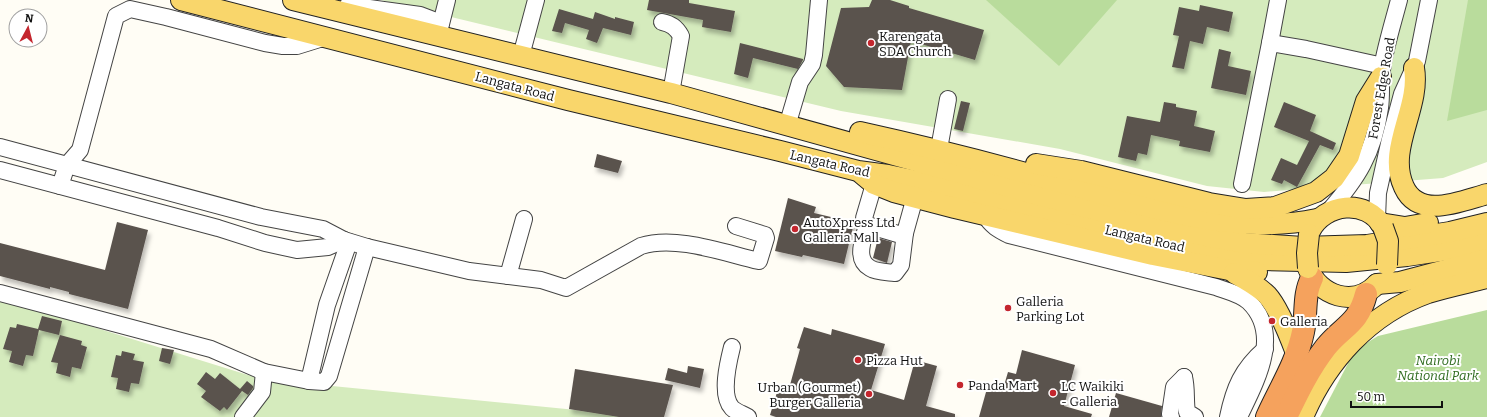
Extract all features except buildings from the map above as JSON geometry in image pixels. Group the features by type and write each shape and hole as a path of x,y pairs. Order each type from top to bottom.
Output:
{"highway":[{"path":"1266,417 1296,354 1303,332 1306,292 1310,274"},
{"path":"1286,417 1303,381 1313,365 1330,343 1359,314 1371,289"}],"main road":[{"name":"Langata Road","path":"181,0 568,100 858,171 888,175 941,186 1139,238 1235,256 1286,261 1346,262 1407,256 1466,247 1487,242"},
{"name":"Langata Road","path":"292,0 439,29 521,56 671,93 787,126 1166,228 1244,243 1287,246 1367,245 1450,232 1487,223"},
{"path":"1414,68 1416,87 1398,167 1400,178 1406,192 1416,202 1431,206 1441,206 1487,194"},
{"path":"787,126 816,123 939,149 1081,171 1186,198 1234,208 1256,209 1275,207 1316,192 1334,178 1349,156 1366,101 1382,72"},
{"path":"939,149 1131,201 1211,220 1272,226 1318,222"},
{"path":"858,171 874,184 894,192 1153,256 1228,270 1310,274"},
{"path":"1371,289 1387,265 1388,241 1380,223 1366,212 1353,208 1335,209 1318,222 1306,253 1310,274 1328,293 1349,297 1371,289 1487,259"},
{"path":"1380,223 1405,227 1487,210"},
{"path":"1228,270 1254,285 1267,295 1277,309 1296,354"},
{"path":"1303,417 1313,394 1336,359 1356,338 1387,313 1428,293 1487,278"}],"street":[{"path":"325,0 372,4 420,16 439,29 447,0"},
{"path":"521,56 525,19 536,0"},
{"path":"787,126 800,82 812,64 819,0"},
{"path":"1242,184 1278,0"},
{"name":"Forest Edge Road","path":"1318,222 1352,184 1366,160 1380,110 1382,72 1399,0"},
{"name":"Forest Edge Road","path":"1380,223 1379,187 1402,94 1414,68 1430,0"},
{"path":"60,186 67,165 80,150 116,16 130,10 166,17 265,43 283,46 297,46 326,37"},
{"path":"662,22 677,28 681,36 671,93"},
{"path":"1270,43 1306,49 1382,72"},
{"path":"939,149 948,99"},
{"path":"0,147 252,214 322,229 346,241 367,247 469,271 541,280 566,288 641,246 663,242 678,243 759,261 766,238 765,235 736,226"},
{"path":"79,192 85,169 80,150"},
{"path":"0,170 218,228 245,238 297,250 328,247 346,241"},
{"path":"874,184 864,218 867,225 860,252 864,263 870,269 894,273 901,265 904,233 915,197"},
{"path":"245,238 252,214"},
{"path":"985,215 996,229 1009,235 1235,293 1249,302 1258,313 1263,325 1265,349 1259,376 1239,417"},
{"path":"508,276 524,219"},
{"path":"279,246 285,222"},
{"path":"867,225 901,234 904,233"},
{"path":"309,381 327,305 346,241"},
{"path":"0,293 211,349 264,372 309,381 324,382 329,376 367,247"},
{"path":"732,347 726,384 729,403 733,409 748,417"},
{"path":"1228,417 1236,386 1250,361 1265,349"},
{"path":"244,417 262,392 264,372"},
{"path":"1171,417 1170,414 1174,387 1184,377 1187,389 1185,403 1187,412 1195,417"}],"green space":[{"path":"381,0 1487,0 1487,162 1443,178 1264,192 1207,186 1060,149 841,111"},
{"path":"986,0 1117,0 1059,66"},
{"path":"1468,0 1487,0 1487,110 1447,121"},
{"path":"0,298 261,379 647,417 0,417"},
{"name":"Nairobi National Park","path":"1487,310 1487,417 1320,417 1355,350 1378,336"}],"place":[{"name":"Karengata SDA Church","path":"871,43"},
{"name":"AutoXpress Ltd Galleria Mall","path":"795,229"},
{"name":"Galleria Parking Lot","path":"1008,308"},
{"name":"Galleria","path":"1272,321"},
{"name":"Pizza Hut","path":"858,360"},
{"name":"Panda Mart","path":"960,385"},
{"name":"LC Waikiki - Galleria","path":"1053,393"},
{"name":"Urban (Gourmet) Burger Galleria","path":"869,394"}]}
